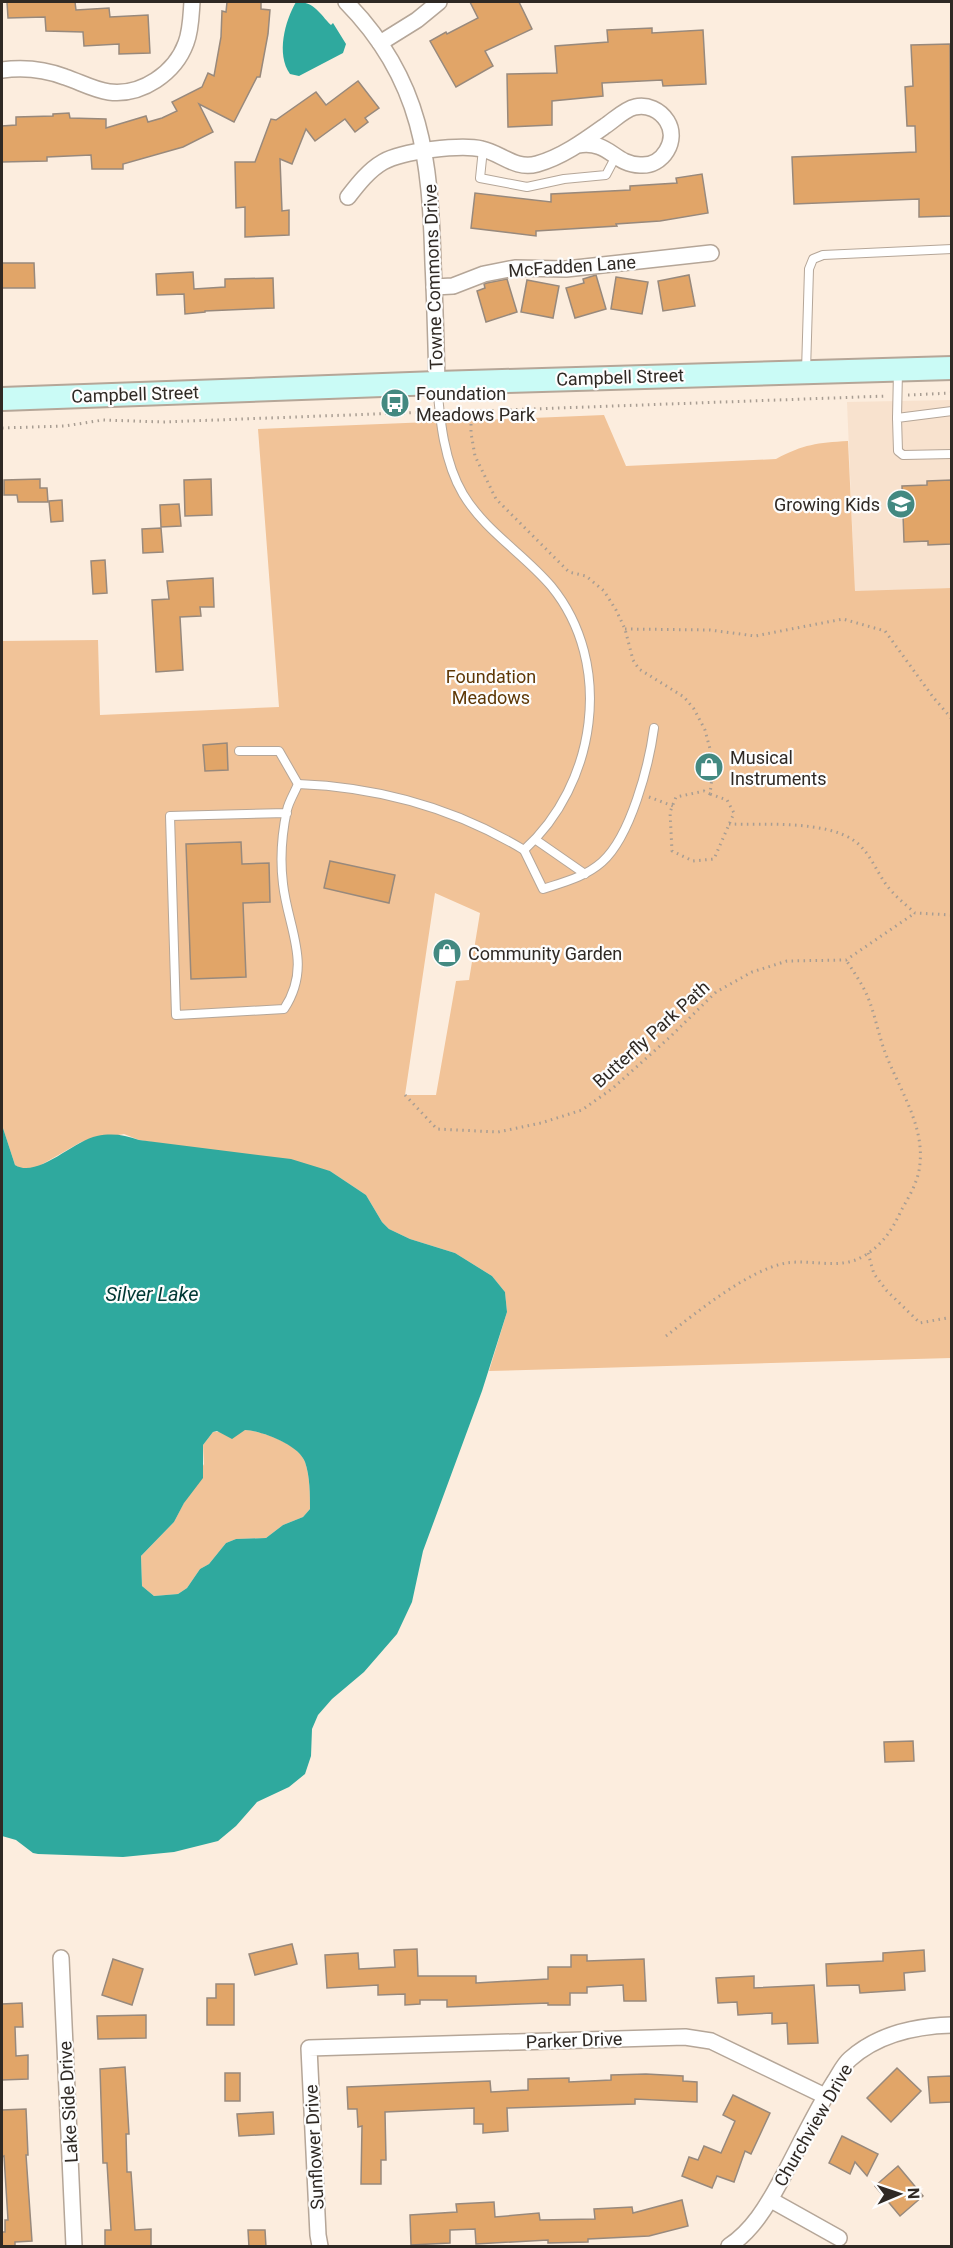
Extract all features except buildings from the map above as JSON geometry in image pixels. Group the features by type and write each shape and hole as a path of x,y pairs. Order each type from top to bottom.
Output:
{"main road":[{"name":"Campbell Street","path":"2,399 951,368"}],"street":[{"path":"2,70 37,69 110,92 132,91 163,75 181,54 189,31 192,2"},
{"name":"Towne Commons Drive","path":"346,2 394,65 417,117 425,151 432,207 437,383"},
{"path":"380,44 417,20 439,2"},
{"path":"348,197 366,176 384,161 405,154 457,147 483,149 512,163 531,165 544,162 578,145 631,108 646,106 654,109 666,119 672,135 662,158 655,163 639,165 616,156 598,144 578,145"},
{"name":"McFadden Lane","path":"434,287 453,286 484,274 507,269 566,270 711,253"},
{"name":"Lake Side Drive","path":"61,1958 74,2247"},
{"name":"Churchview Drive","path":"729,2247 750,2228 771,2200 825,2096 848,2061 878,2040 911,2029 951,2025"},
{"name":"Parker Drive","path":"309,2048 685,2037 711,2041 825,2096"},
{"name":"Sunflower Drive","path":"309,2048 320,2247"},
{"path":"771,2200 839,2238"}],"lane":[{"path":"483,149 480,178 527,187 564,179 606,176 616,156"},
{"path":"806,372 809,269 813,259 823,255 951,249"},
{"path":"898,369 898,451 903,455 951,454"},
{"name":"Towne Commons Drive","path":"437,383 440,412 451,466 463,494 480,517 551,586 576,630 590,682 591,710 587,739 579,768 567,794 536,840 524,850"},
{"path":"897,418 951,411"},
{"path":"298,784 326,785 399,799 435,808 467,820 524,850 543,889 585,874 603,861 613,848 629,819 638,794 651,750 654,728"},
{"path":"239,751 279,751 298,784"},
{"path":"287,813 170,816 176,1015 284,1009 293,994 299,968 296,940 283,884 283,835 287,813 287,808 298,784"},
{"path":"536,840 585,874"}],"path":[{"path":"2,428 64,426 103,420 163,422 951,393"},
{"path":"471,412 471,433 475,456 496,499 569,572 586,576 604,591 625,629 633,660 639,669 684,697 694,709 705,730 710,749 713,768 710,794"},
{"path":"625,629 710,630 755,636 843,619 885,631 951,719"},
{"path":"704,791 710,794 727,800 734,813 714,859 693,861 672,851 670,812 676,797 704,791"},
{"path":"638,794 673,806"},
{"path":"729,824 789,825 842,834 857,843 872,861 888,887 915,913"},
{"path":"666,1336 718,1298 761,1272 786,1263 835,1264 860,1259 879,1246 890,1234 914,1186 920,1164 920,1144 915,1122 884,1050 864,988 846,960 915,913 951,915"},
{"name":"Butterfly Park Path","path":"405,1095 437,1128 498,1132 561,1117 582,1110 613,1088 716,992 743,977 787,961 846,960"},
{"path":"868,1253 874,1274 920,1323 951,1317"}],"shaded area":[{"name":"Growing Kids","path":"951,400 951,588 855,592 847,402"}],"green space":[{"name":"Foundation Meadows","path":"604,415 626,466 776,459 811,445 848,441 855,591 951,588 951,1358 489,1371 507,1312 505,1292 492,1276 455,1253 410,1239 389,1229 382,1222 366,1195 330,1171 139,1140 124,1134 81,1142 34,1169 19,1168 15,1165 2,1125 2,641 98,640 100,715 279,707 258,429","holes":["435,893 480,913 469,980 456,981 436,1095 405,1095"]},
{"path":"245,1430 261,1433 288,1444 301,1455 308,1473 310,1509 303,1517 283,1525 266,1538 236,1539 226,1543 209,1564 200,1569 187,1588 178,1594 154,1596 142,1586 141,1556 174,1522 204,1464 203,1445 213,1432"}],"water":[{"path":"296,2 307,3 331,25 333,23 346,44 343,53 299,76 290,74 283,57 288,18"},
{"name":"Silver Lake","path":"2,1125 15,1165 24,1168 44,1163 87,1139 113,1135 291,1159 330,1171 366,1195 382,1222 389,1229 410,1239 455,1253 492,1276 505,1292 507,1312 482,1391 423,1551 412,1602 397,1634 364,1672 332,1699 318,1715 312,1729 311,1756 305,1774 289,1787 257,1802 236,1826 218,1841 174,1852 123,1857 38,1854 33,1853 16,1840 2,1836","holes":["245,1430 279,1440 301,1456 308,1473 310,1509 303,1517 283,1525 266,1538 236,1539 226,1543 209,1564 200,1569 187,1588 178,1594 154,1596 142,1586 141,1556 174,1522 184,1503 203,1478 203,1445 213,1432 217,1431 232,1439"]}],"place":[{"name":"Foundation Meadows Park","path":"395,403"},
{"name":"Growing Kids","path":"901,504"},
{"name":"Musical Instruments","path":"709,767"},
{"name":"Community Garden","path":"447,953"}]}
